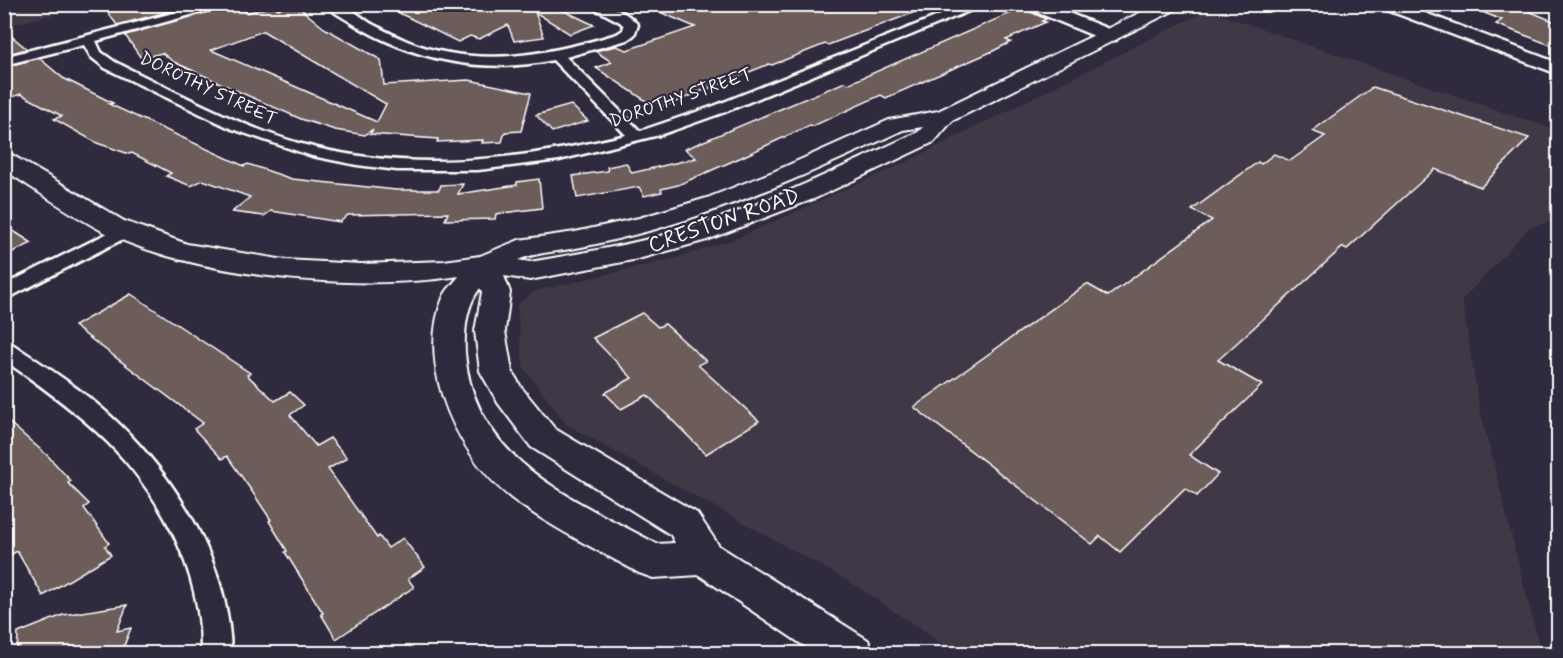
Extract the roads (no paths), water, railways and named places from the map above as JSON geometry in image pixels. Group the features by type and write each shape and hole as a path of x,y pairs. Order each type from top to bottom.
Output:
{"main road":[{"name":"CRESTON ROAD","path":"4,160 125,230 180,250 216,259 285,269 361,273 410,272 485,264 530,271 541,270 638,251 698,234 807,193 926,137 944,117 1173,4"},
{"path":"705,558 653,561 532,494 495,460 467,420 451,372 449,340 456,298 485,264 496,292 490,331 496,371 521,412 543,438 684,524 705,558 853,654"}],"street":[{"path":"4,61 225,4"},
{"path":"331,4 394,41 435,56 483,62 558,57 622,37 629,32 631,25 625,19 592,4"},
{"name":"DOROTHY STREET","path":"88,39 96,54 110,65 250,132 319,153 366,160 411,164 493,163 553,155 637,137 696,117 980,4"},
{"path":"1030,4 1110,36"},
{"path":"1385,4 1558,69"},
{"path":"558,57 637,137"},
{"path":"4,294 125,230"},
{"path":"4,349 87,409 120,440 150,477 177,516 202,571 215,615 216,654"}]}
